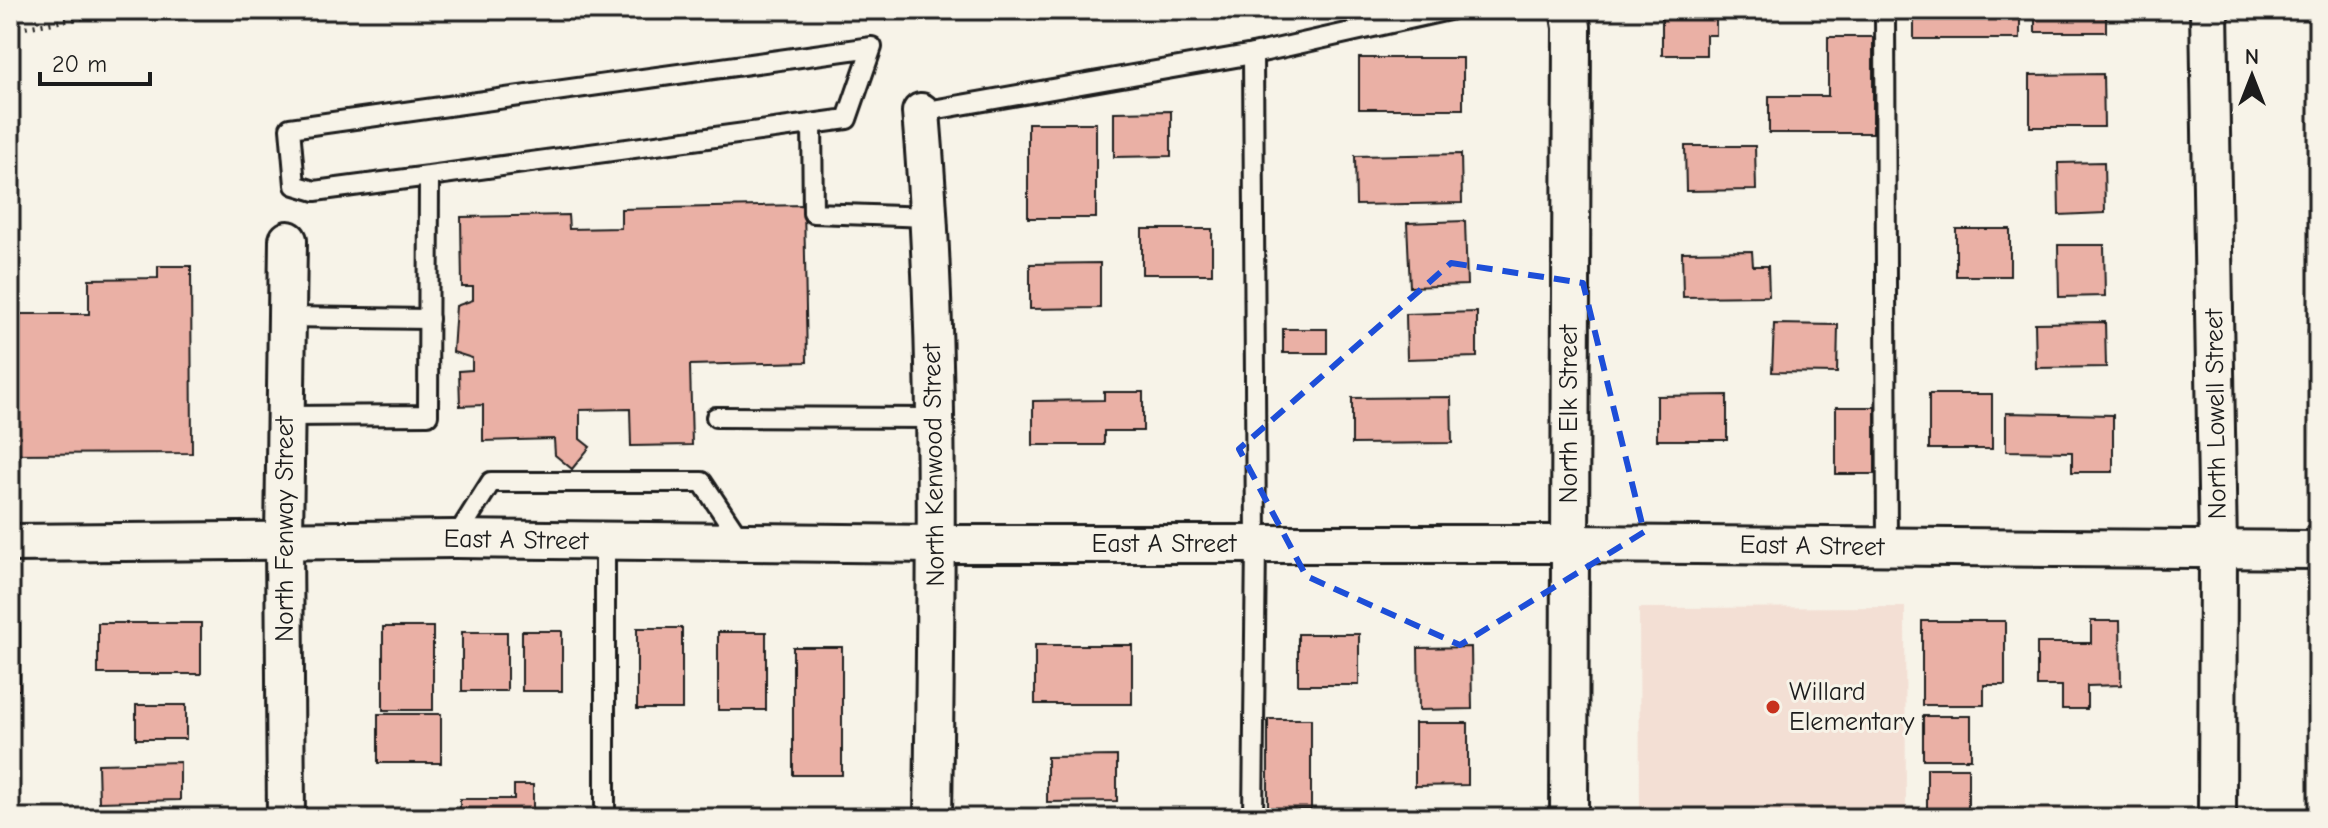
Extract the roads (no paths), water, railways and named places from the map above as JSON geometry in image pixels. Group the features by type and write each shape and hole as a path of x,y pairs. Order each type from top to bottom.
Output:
{"street":[{"name":"North Elk Street","path":"1569,10 1572,43 1569,818"},
{"name":"North Lowell Street","path":"2209,10 2218,550 2217,818"},
{"name":"North Kenwood Street","path":"921,112 930,217 934,418 933,818"},
{"name":"North Fenway Street","path":"286,818 284,539 288,240"},
{"name":"East A Street","path":"10,543 455,539 2318,550"}],"lane":[{"path":"921,112 1253,54 1449,10"},
{"path":"1885,10 1887,547"},
{"path":"872,47 847,119 429,176 315,191 295,185 290,128 872,47"},
{"path":"1253,54 1256,544 1253,818"},
{"path":"812,124 813,213 930,217"},
{"path":"286,416 428,415 429,176"},
{"path":"287,317 429,319"},
{"path":"716,417 934,418"},
{"path":"455,539 491,482 702,482 742,542"},
{"path":"605,541 605,818"}],"place":[{"name":"Willard Elementary","path":"1773,707"}]}
